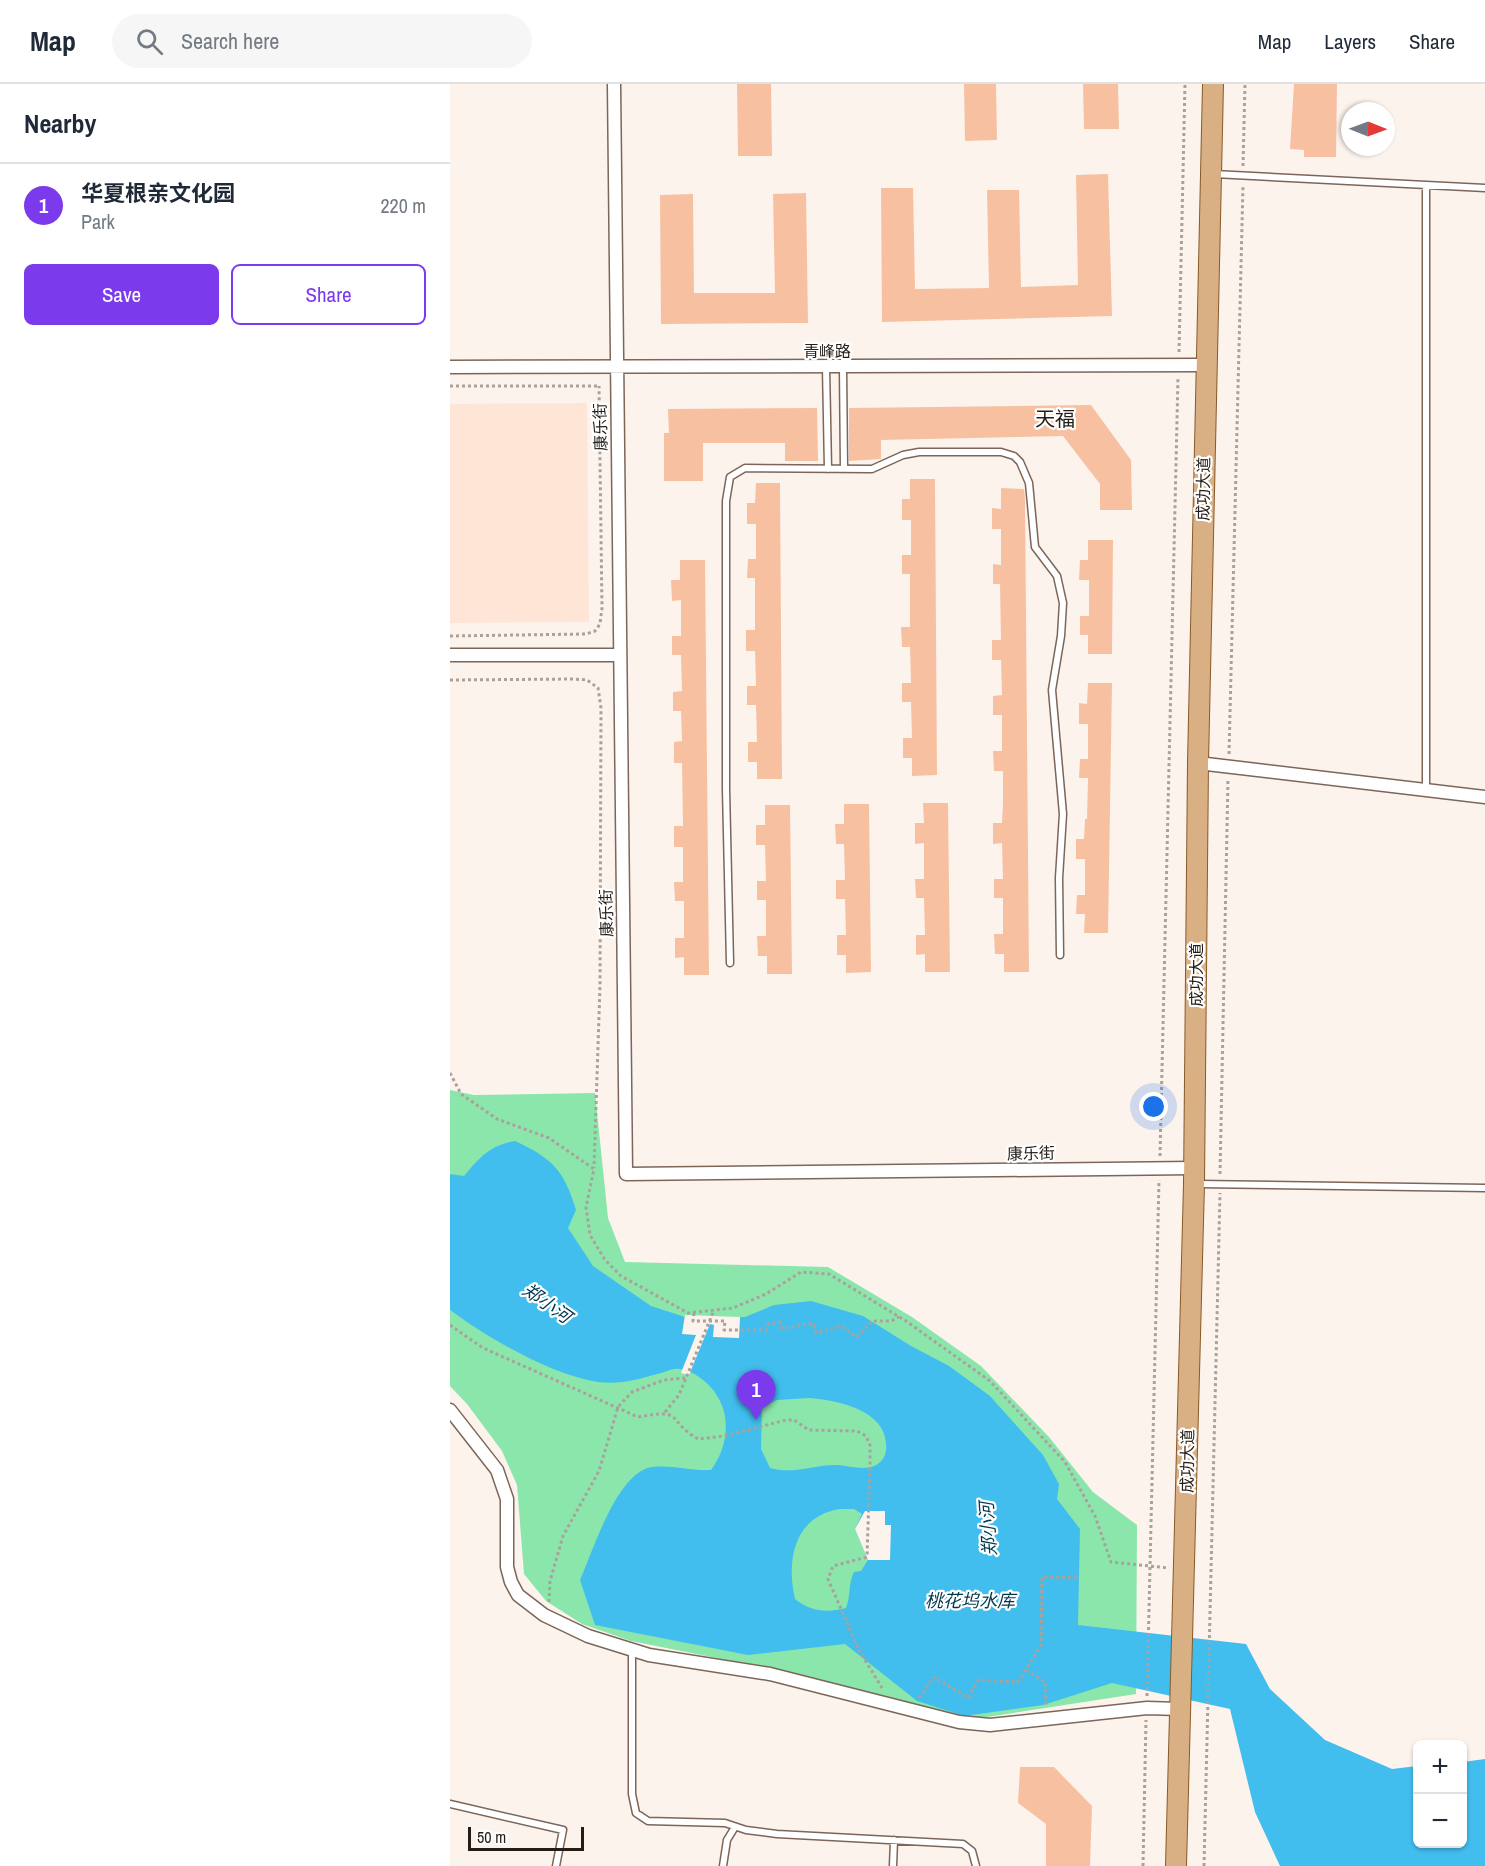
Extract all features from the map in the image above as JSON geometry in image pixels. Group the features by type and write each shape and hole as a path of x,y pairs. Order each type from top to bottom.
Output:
{"main road":[{"name":"成功大道","path":"1176,1866 1194,1176 1198,763 1213,84"}],"street":[{"name":"康乐街","path":"614,84 626,1174 1159,1169 1194,1176"},
{"name":"青峰路","path":"450,367 616,369 1205,365"},
{"path":"450,655 620,655"},
{"path":"1198,763 1485,797"},
{"path":"450,1410 497,1470 507,1499 507,1559 511,1582 518,1595 550,1618 588,1636 649,1655 770,1674 959,1722 990,1725 1147,1705 1180,1706"}],"lane":[{"path":"1211,174 1485,189"},
{"path":"1425,185 1426,790"},
{"path":"826,367 828,469"},
{"path":"843,367 844,469"},
{"path":"730,963 726,789 727,486 730,477 745,468 879,468 903,455 919,452 1001,452 1014,456 1026,473 1031,491 1035,547 1057,576 1063,603 1061,636 1052,690 1063,823 1059,878 1060,955"},
{"path":"1194,1176 1220,1185 1485,1188"},
{"path":"632,1649 632,1794 636,1813 648,1821 725,1823 735,1827 777,1834 963,1844 972,1851 976,1866"},
{"path":"450,1804 563,1830 556,1866"},
{"path":"723,1866 727,1840 735,1827"},
{"path":"892,1866 894,1840"}],"path":[{"path":"1143,1866 1185,84"},
{"path":"1204,1866 1245,84"},
{"path":"450,386 599,386 602,608 600,624 595,631 586,634 450,636"},
{"path":"450,680 574,679 587,680 598,688 601,708 600,986 594,1168 586,1207 590,1235 605,1260 621,1276 688,1313 733,1308 766,1293 801,1272 829,1275 899,1317 990,1381 1065,1462 1095,1516 1111,1562 1184,1571"},
{"path":"450,1073 462,1094 497,1119 549,1138 594,1168"},
{"path":"665,1412 679,1395 714,1310"},
{"path":"694,1313 693,1321 725,1321 724,1329 766,1330 768,1324 780,1322 782,1329 813,1323 816,1333 841,1326 857,1337 872,1321 899,1317"},
{"path":"450,1325 483,1348 638,1417 665,1412 674,1416 698,1439 713,1438 763,1425 794,1420 809,1430 857,1431 866,1436 870,1445 867,1557 833,1566 828,1579 873,1677 882,1688 890,1692"},
{"path":"550,1618 550,1581 561,1544 577,1509 599,1471 618,1407 632,1392 664,1380 686,1378"},
{"path":"916,1702 934,1677 968,1698 978,1680 1018,1682 1041,1645 1042,1577 1079,1577"},
{"path":"1026,1670 1045,1682 1046,1717"}],"shaded area":[{"path":"587,403 589,622 450,623 450,404"}],"green space":[{"path":"450,1090 474,1095 595,1093 608,1218 625,1262 828,1267 912,1317 981,1366 1049,1437 1093,1492 1137,1525 1136,1694 968,1720 777,1670 631,1641 582,1624 546,1601 524,1574 517,1485 502,1451 467,1404 450,1386"}],"water":[{"name":"桃花坞水库","path":"515,1141 539,1154 555,1167 567,1185 576,1210 568,1228 593,1266 651,1306 685,1317 745,1317 774,1305 811,1301 863,1316 911,1346 949,1366 990,1396 1043,1455 1059,1484 1057,1499 1080,1529 1078,1625 1246,1644 1270,1689 1325,1740 1392,1769 1413,1766 1413,1848 1467,1848 1467,1761 1485,1759 1485,1866 1280,1866 1255,1812 1230,1709 1112,1683 1043,1705 964,1716 917,1701 845,1644 748,1655 595,1625 580,1580 617,1497 639,1472 652,1467 711,1470 723,1447 726,1423 724,1411 713,1389 689,1371 674,1369 614,1383 580,1378 560,1372 521,1354 450,1310 450,1174 464,1176 486,1153","holes":["809,1398 832,1401 856,1408 877,1422 883,1431 886,1443 885,1454 881,1461 875,1466 865,1468 838,1465 796,1470 770,1468 761,1449 762,1407 777,1400","840,1509 854,1509 862,1514 855,1529 868,1560 861,1571 854,1572 846,1608 832,1611 813,1609 795,1599 792,1569 797,1542 803,1530 824,1513"]}],"pier":[{"path":"685,1315 740,1317 739,1338 713,1337 714,1325 710,1324 689,1375 681,1373 696,1335 682,1334"},
{"path":"865,1511 885,1511 885,1525 891,1525 890,1560 868,1560 855,1529"}],"building":[{"path":"737,84 771,84 772,156 738,156"},
{"path":"964,84 996,84 997,140 965,141"},
{"path":"1083,84 1118,84 1119,129 1084,129"},
{"path":"1294,84 1337,84 1336,157 1304,157 1304,150 1290,149"},
{"path":"1108,174 1112,316 882,322 881,188 913,188 915,289 989,288 987,190 1019,190 1021,287 1078,285 1076,175"},
{"path":"806,193 808,323 661,324 660,195 693,194 694,293 775,293 773,194"},
{"path":"1091,405 1131,460 1132,510 1100,510 1100,484 1063,436 881,440 881,459 849,461 849,408"},
{"path":"817,408 818,461 785,461 785,443 703,443 703,481 664,481 664,433 669,433 668,409"},
{"path":"910,479 935,479 937,775 912,776 912,758 903,758 903,738 912,738 911,702 902,702 902,683 911,683 910,647 902,647 901,627 910,627 910,574 902,574 902,555 911,555 911,520 902,520 902,499 910,499"},
{"path":"756,483 780,483 782,779 757,779 757,762 748,762 748,742 757,742 756,705 747,705 747,686 756,686 755,651 746,651 746,630 755,630 755,578 747,578 748,559 756,559 756,524 747,524 747,503 755,503"},
{"path":"1001,488 1024,489 1025,499 1029,972 1004,972 1004,954 995,954 994,934 1003,934 1003,898 994,898 994,879 1003,879 1002,843 993,844 993,823 1002,823 1003,771 994,771 993,751 1002,751 1002,715 993,715 993,696 1002,695 1001,660 992,660 992,640 1001,640 1000,584 993,584 993,564 1001,565 1001,529 992,529 992,508 1001,509"},
{"path":"1088,540 1113,540 1112,654 1088,654 1088,635 1080,635 1080,616 1089,616 1089,580 1079,580 1080,560 1088,560"},
{"path":"680,560 705,560 709,975 684,975 684,957 675,958 675,938 684,938 684,901 675,901 674,882 683,882 683,847 674,847 674,826 683,826 682,763 674,763 674,742 682,741 681,711 673,711 673,692 682,691 681,655 672,655 672,636 681,636 681,600 672,601 671,580 680,580"},
{"path":"1088,683 1112,683 1108,933 1084,933 1085,914 1076,914 1077,895 1085,895 1085,859 1076,859 1076,839 1084,839 1085,819 1087,819 1088,778 1079,778 1080,759 1088,759 1088,724 1079,724 1079,703 1087,704"},
{"path":"923,803 948,803 950,972 925,972 925,954 916,955 916,935 925,935 924,898 916,898 915,879 924,879 924,843 915,844 915,823 924,823"},
{"path":"844,804 869,804 871,972 846,973 846,955 837,955 837,935 846,935 845,899 836,899 836,880 845,880 844,844 836,844 835,824 844,824"},
{"path":"765,805 790,805 792,974 767,974 767,956 758,956 757,936 766,936 766,900 757,900 757,881 766,881 765,845 756,845 756,825 765,825"},
{"path":"1020,1767 1054,1767 1092,1806 1090,1866 1046,1866 1046,1824 1018,1803"}],"place":[{"name":"华夏根亲文化园","path":"756,1420"}],"district":[{"name":"天福","path":"1055,418"}],"water label":[{"name":"郑小河","path":"547,1303"},
{"name":"郑小河","path":"988,1529"}]}
